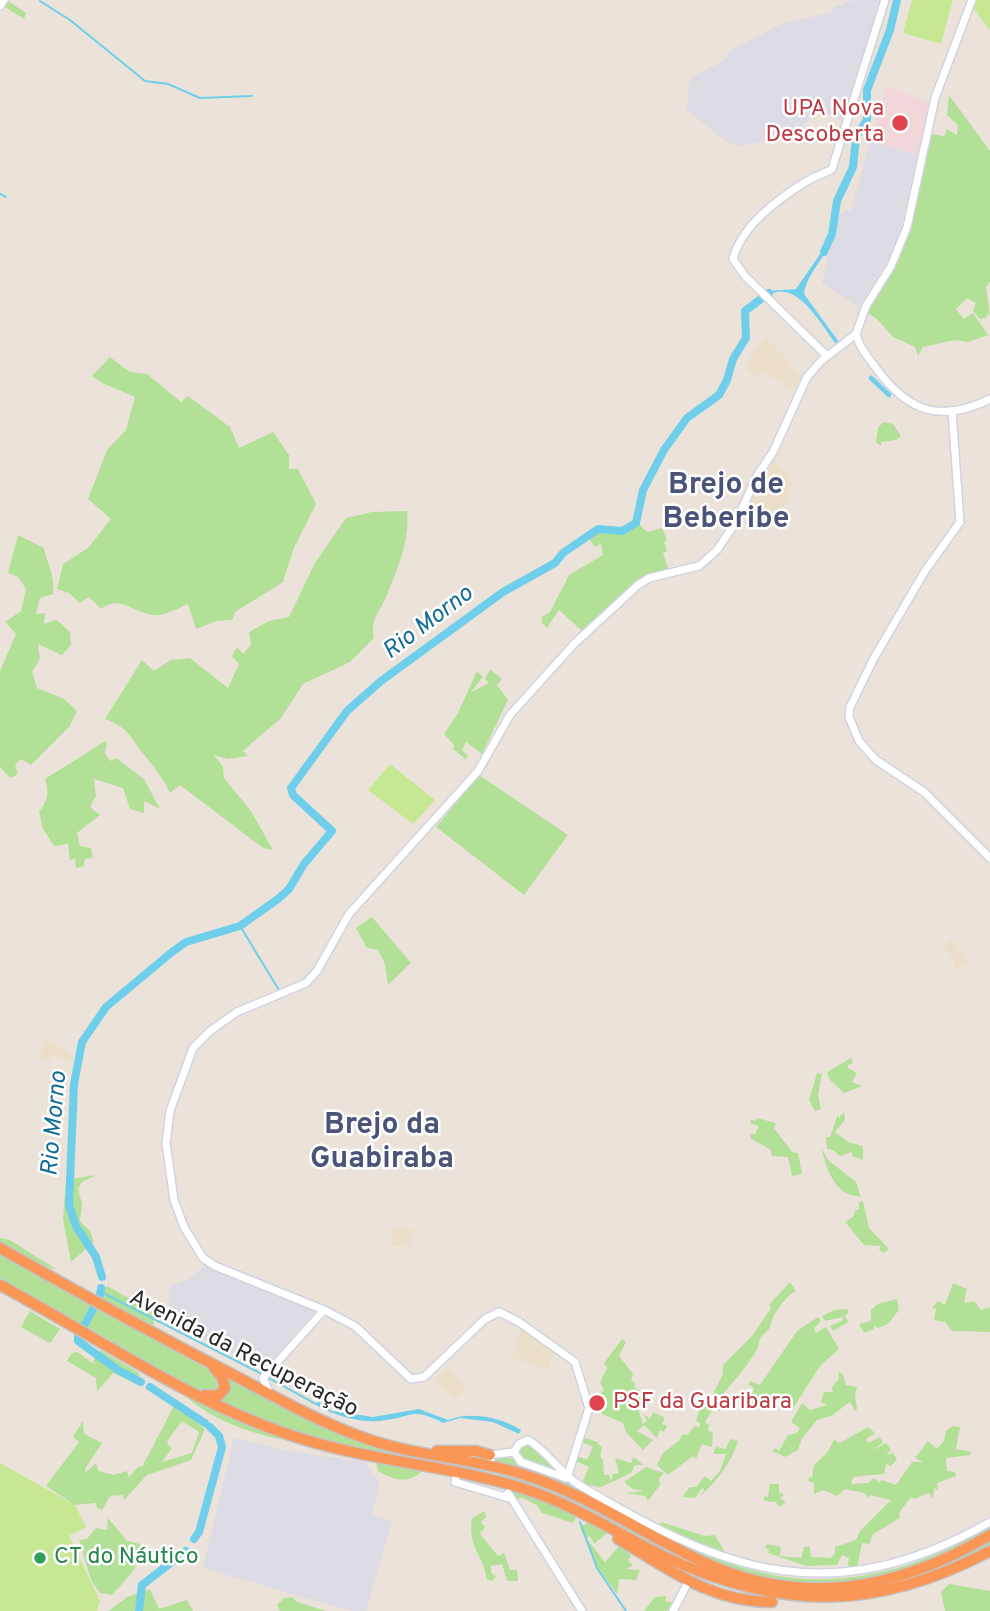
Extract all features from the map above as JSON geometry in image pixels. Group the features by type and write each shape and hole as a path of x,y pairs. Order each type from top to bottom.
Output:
{"highway":[{"name":"Avenida da Recuperação","path":"3,1251 273,1397 359,1437 522,1474 562,1489 699,1560 776,1585 839,1587 902,1578 947,1560 990,1535"},
{"name":"Avenida da Recuperação","path":"2,1285 194,1392 248,1419 292,1436 527,1490 580,1513 703,1575 769,1597 835,1602 890,1595 950,1574 990,1551"},
{"path":"194,1392 218,1396 225,1388 217,1371 203,1360"},
{"path":"419,1452 476,1451 491,1457"},
{"path":"580,1513 640,1555 688,1582 734,1599 797,1600"}],"main road":[{"path":"0,6 4,0"},
{"path":"827,356 733,260 740,242 756,220 805,182 832,169 885,0"},
{"path":"567,1474 589,1408 575,1362 519,1322 499,1312 485,1320 424,1377 411,1379 355,1326 324,1310 215,1266 198,1252 184,1227 174,1200 166,1129 190,1054 210,1031 228,1018 306,983 317,971 349,914 464,788 510,715 590,628 643,582 692,569 714,554 737,522 757,476 773,452 805,379 827,356 856,334 866,306 891,266 907,227 935,98 972,0"},
{"path":"856,334 869,358 898,395 918,407 952,411 990,399"},
{"path":"952,411 960,523 925,571 874,658 850,707 849,717 859,741 876,760 923,792 990,858"},
{"path":"237,1377 253,1381 262,1379 324,1310"},
{"path":"262,1379 273,1397"},
{"path":"491,1457 514,1452 519,1444 528,1440 567,1474 711,1554 750,1568 783,1575 829,1577 877,1572 921,1558 990,1521"},
{"path":"514,1452 522,1462 567,1474"},
{"path":"457,1473 455,1482 508,1496 582,1611"},
{"path":"673,1611 688,1582"}],"shaded area":[{"path":"854,0 882,0 844,122 817,110 796,135 741,146 727,142 687,110 689,82 697,74 723,61 733,49 781,24 833,12 832,8"},
{"name":"UPA Nova Descoberta","path":"886,86 930,103 918,155 870,142"},
{"path":"870,142 918,155 899,237 892,254 859,307 822,283 833,233 841,213 851,210"},
{"path":"767,338 802,376 793,391 762,371 756,380 746,367 754,348"},
{"path":"773,461 787,471 793,487 776,521 749,505"},
{"path":"952,939 969,964 956,969 953,965 956,963 943,946"},
{"path":"47,1038 74,1056 70,1063 53,1054 50,1061 39,1057"},
{"path":"393,1228 412,1229 411,1247 392,1246"},
{"path":"206,1264 315,1311 264,1370 168,1322 170,1287 190,1278"},
{"path":"522,1327 554,1350 548,1370 511,1357"},
{"path":"446,1367 467,1386 455,1399 434,1381"},
{"path":"234,1438 289,1451 364,1462 380,1484 372,1515 392,1521 366,1611 352,1611 203,1568"}],"green space":[{"path":"7,0 26,13 24,19 3,6"},
{"path":"912,0 953,0 941,44 903,33"},
{"path":"974,0 990,0 990,31 972,6"},
{"path":"949,95 990,151 990,281 986,287 990,316 988,313 986,318 980,319 973,311 976,303 967,298 956,309 964,319 973,313 988,335 968,342 955,340 923,347 918,356 915,347 893,337 877,319 866,312 892,269 929,134 944,136 947,129 957,135 958,125 947,115"},
{"path":"110,357 130,372 147,374 181,402 188,396 230,427 239,448 273,432 289,455 289,469 298,469 316,504 294,548 283,582 235,612 232,620 216,621 196,629 188,604 156,615 115,603 101,609 89,597 80,603 69,593 57,589 63,564 88,548 111,519 88,499 107,450 126,430 135,397 92,376"},
{"path":"883,422 893,424 901,436 896,440 881,442 881,446 876,442 878,428"},
{"path":"407,511 405,544 386,597 374,621 374,638 350,662 303,684 281,718 243,751 248,756 228,759 214,755 223,767 224,778 251,811 273,850 263,848 180,785 170,793 129,734 105,719 142,660 154,671 171,660 190,658 228,688 239,664 232,656 237,647 243,654 251,645 249,632 269,621 289,617 315,563 346,518 372,512"},
{"path":"639,524 647,532 662,528 667,540 664,542 667,551 663,553 669,571 632,587 583,632 559,610 547,628 542,623 542,617 550,612 569,575 603,555 601,544 595,547 589,539 599,531 621,533"},
{"path":"18,535 44,548 52,576 53,594 40,598 36,614 45,613 44,624 57,620 70,632 71,645 62,655 38,644 40,658 32,672 37,688 64,699 77,711 69,727 31,765 21,759 15,765 18,774 10,778 0,767 0,671 16,634 5,622 21,611 26,589 18,577 8,573"},
{"path":"490,669 502,679 497,685 508,700 482,754 466,742 462,750 468,756 465,759 453,749 454,745 444,734 458,713 477,671 483,677 471,692 489,683 485,679"},
{"path":"107,740 105,753 110,761 116,758 144,779 160,809 144,801 144,813 130,809 123,788 94,779 96,796 90,807 100,815 77,833 80,846 91,848 93,858 85,859 84,866 76,868 75,859 70,860 68,844 54,846 43,829 39,812 47,797 45,779"},
{"path":"390,764 435,800 413,824 368,790"},
{"path":"479,775 568,835 524,895 436,827"},
{"path":"372,917 411,963 388,985 385,964 378,950 367,948 356,928"},
{"path":"851,1058 853,1063 848,1065 848,1068 857,1073 852,1082 862,1086 844,1093 830,1080 827,1072"},
{"path":"817,1073 822,1074 818,1095 821,1109 815,1111 809,1100"},
{"path":"844,1112 845,1120 835,1132 848,1142 863,1146 863,1160 852,1156 852,1152 840,1156 827,1149 826,1137 830,1137 838,1114 839,1118"},
{"path":"757,1118 776,1123 774,1128 792,1152 798,1153 802,1174 792,1176 788,1157 772,1156 770,1149 751,1139 750,1134 755,1134 759,1126 751,1124 750,1119 755,1121"},
{"path":"822,1149 828,1160 856,1182 861,1198 846,1193 832,1179"},
{"path":"96,1175 82,1182 78,1189 82,1204 80,1221 90,1231 94,1242 71,1262 63,1219 66,1180"},
{"path":"863,1201 869,1228 889,1249 884,1253 879,1250 881,1246 864,1245 845,1222 854,1216 855,1210 859,1210 859,1202"},
{"path":"0,1238 10,1240 56,1269 27,1259 0,1243"},
{"path":"0,1253 207,1369 215,1375 218,1388 206,1393 195,1389 0,1280"},
{"path":"790,1282 796,1291 779,1307 770,1328 760,1338 758,1348 723,1394 720,1411 713,1409 705,1422 709,1425 708,1431 713,1432 712,1447 702,1444 696,1459 693,1456 668,1475 657,1465 663,1453 680,1440 682,1434 687,1435 695,1426 699,1428 700,1423 696,1421 700,1407 695,1403 698,1397 707,1405 723,1374 723,1365 753,1335 771,1308 769,1305"},
{"path":"953,1283 967,1289 964,1303 974,1301 981,1310 990,1307 990,1332 952,1331 945,1322 934,1320 936,1308 932,1308 938,1301 945,1305"},
{"path":"107,1286 152,1311 154,1323 151,1326 96,1295"},
{"path":"897,1299 899,1310 888,1324 878,1328 874,1326 874,1329 864,1333 859,1324 871,1321 871,1310 878,1304"},
{"path":"847,1309 849,1312 845,1316 848,1322 833,1331 830,1326 842,1321 843,1317 825,1321 822,1316 834,1310"},
{"path":"30,1311 60,1329 50,1343 21,1327"},
{"path":"818,1317 821,1321 814,1328 816,1333 826,1327 839,1349 820,1366 792,1410 781,1401 760,1395 753,1404 749,1403 754,1388 748,1384 750,1381 760,1385 797,1331"},
{"path":"622,1339 626,1342 619,1356 633,1374 631,1380 636,1384 634,1387 644,1393 638,1409 643,1424 647,1421 644,1414 650,1419 653,1412 665,1418 662,1424 667,1426 664,1432 660,1430 657,1438 644,1425 637,1431 653,1440 643,1450 626,1432 623,1423 598,1412 602,1402 596,1398 604,1390 600,1382 607,1368 604,1363"},
{"path":"100,1350 139,1373 140,1386 113,1373 97,1392 96,1378 67,1361 72,1353 77,1352 94,1364 93,1361"},
{"path":"838,1372 843,1374 846,1385 857,1387 857,1409 855,1411 850,1402 831,1416 817,1420 802,1438 798,1450 785,1457 772,1451 775,1448 779,1451 788,1435 797,1433 800,1428 791,1422 802,1403 810,1410 827,1405 821,1402 824,1392 833,1392 832,1387 839,1379"},
{"path":"222,1374 314,1422 433,1458 431,1465 344,1448 286,1431 214,1399 221,1397"},
{"path":"172,1383 306,1443 269,1437 233,1425 200,1407"},
{"path":"175,1404 205,1429 191,1460 147,1475 124,1500 123,1495 110,1496 102,1510 97,1508 96,1503 75,1505 46,1486 79,1442 73,1437 83,1421 84,1434 102,1443 85,1469 86,1472 96,1463 98,1471 114,1475 127,1471 129,1477 138,1467 146,1465 143,1465","holes":["182,1421 199,1432 192,1453 162,1462 172,1448 167,1443 168,1440"]},
{"path":"953,1426 960,1427 956,1449 971,1452 970,1455 946,1458 947,1471 955,1472 956,1476 937,1483 938,1490 934,1488 933,1499 929,1493 915,1499 911,1497 899,1513 900,1518 873,1534 869,1544 862,1543 857,1568 848,1566 849,1558 842,1555 837,1565 807,1566 768,1553 769,1550 765,1548 767,1544 781,1547 780,1556 801,1558 804,1547 810,1547 811,1557 830,1558 835,1554 835,1547 856,1540 860,1531 891,1500 870,1495 869,1498 864,1493 845,1489 837,1496 824,1490 814,1494 814,1483 808,1481 809,1477 812,1478 814,1465 827,1453 834,1440 840,1443 868,1427 875,1433 866,1439 868,1443 880,1437 883,1443 871,1451 886,1443 891,1450 886,1455 893,1453 897,1459 891,1466 886,1464 884,1474 853,1477 851,1484 868,1483 874,1478 879,1483 882,1480 896,1485 912,1462 923,1462 915,1458 928,1441 937,1449 944,1441 946,1431"},
{"path":"583,1437 597,1442 602,1448 600,1456 603,1460 604,1475 609,1475 611,1481 613,1474 619,1473 615,1458 631,1463 633,1457 644,1465 635,1465 631,1473 601,1487 588,1485 583,1481 589,1467 576,1461 577,1456 587,1460 593,1447 582,1442"},
{"path":"730,1439 738,1441 717,1479 699,1497 704,1490 702,1488 695,1498 682,1497 705,1476 711,1481 720,1471 726,1454 713,1454 716,1447 726,1449"},
{"path":"529,1443 558,1473 519,1457 521,1445"},
{"path":"447,1451 503,1456 528,1464 582,1487 712,1556 751,1570 782,1577 845,1578 875,1573 935,1555 990,1525 990,1531 906,1574 827,1586 777,1583 704,1560 607,1509"},
{"path":"376,1462 423,1471 412,1478 395,1479 378,1471"},
{"name":"CT do Náutico","path":"0,1463 75,1505 86,1527 69,1536 100,1601 97,1611 0,1611"},
{"path":"646,1467 664,1473 659,1478 660,1485 648,1501 645,1496 627,1493 643,1491 633,1489 624,1482"},
{"path":"500,1471 530,1480 649,1538 775,1587 871,1587 902,1581 949,1563 990,1538 990,1547 893,1591 745,1588 503,1480"},
{"path":"770,1484 779,1484 779,1492 784,1495 780,1498 786,1502 779,1507 776,1502 764,1501 764,1496 768,1497"},
{"path":"509,1489 577,1515 573,1523 542,1513 538,1506 521,1497 514,1503"},
{"path":"485,1511 486,1517 481,1522 485,1527 480,1534 498,1556 504,1553 510,1570 517,1570 518,1581 507,1581 502,1564 491,1566 491,1572 496,1577 492,1581 486,1579 471,1528 472,1518"},
{"path":"108,1518 127,1541 140,1544 136,1566 112,1595 100,1593 91,1580 79,1540 87,1539 96,1528 107,1530"},
{"path":"661,1522 705,1536 715,1535 724,1551 731,1556 712,1552 659,1525"},
{"path":"588,1523 607,1533 594,1544 590,1536 586,1538 605,1562 620,1545 631,1556 628,1560 633,1565 626,1569 640,1570 636,1580 619,1579 617,1594 596,1565 580,1527"},
{"path":"949,1584 990,1591 990,1611 945,1611 941,1592"},
{"path":"150,1589 159,1609 187,1600 193,1611 109,1611 127,1597"},
{"path":"666,1596 666,1602 673,1602 667,1611 644,1611 655,1597"},
{"path":"292,1597 297,1602 326,1611 280,1611 277,1605 284,1598"}],"water":[{"path":"827,244 830,244 811,275 804,294 839,342 836,344 799,299 790,293 780,291 770,294 767,291 796,289"},
{"path":"318,1401 332,1411 373,1417 419,1409 448,1420 466,1416 485,1417 521,1430 519,1434 493,1422 460,1418 443,1423 417,1414 391,1420 364,1421 330,1412 316,1405"}],"waterway":[{"name":"Rio Morno","path":"824,252 832,234 837,201 853,167 856,137 867,120 867,90 890,30 897,0"},
{"path":"40,1 70,20 145,81 168,84 200,98 252,96"},
{"path":"0,194 6,197"},
{"name":"Rio Morno","path":"102,1277 96,1257 76,1226 69,1205 74,1084 82,1042 106,1007 172,952 186,942 240,926 289,889 304,864 332,831 293,795 291,788 347,711 381,681 503,592 555,563 563,553 598,529 622,531 636,523 643,490 664,450 687,418 719,395 733,359 746,338 745,311 769,293"},
{"path":"871,378 889,395"},
{"path":"240,926 279,990"},
{"name":"Rio Morno","path":"100,1295 101,1288"},
{"path":"101,1292 264,1375"},
{"name":"Rio Morno","path":"84,1326 94,1307"},
{"name":"Rio Morno","path":"78,1337 78,1341 118,1370 141,1382"},
{"path":"269,1378 316,1404"},
{"name":"Rio Morno","path":"150,1387 205,1423"},
{"name":"Rio Morno","path":"194,1539 199,1532 222,1447 219,1436 210,1427"},
{"path":"580,1522 597,1568 626,1611"},
{"name":"Rio Morno","path":"139,1611 142,1585 186,1551"}],"place":[{"name":"UPA Nova Descoberta","path":"900,123"},
{"name":"PSF da Guaribara","path":"597,1403"},
{"name":"CT do Náutico","path":"40,1558"}],"district":[{"name":"Brejo de Beberibe","path":"726,504"},
{"name":"Brejo da Guabiraba","path":"382,1144"}]}
